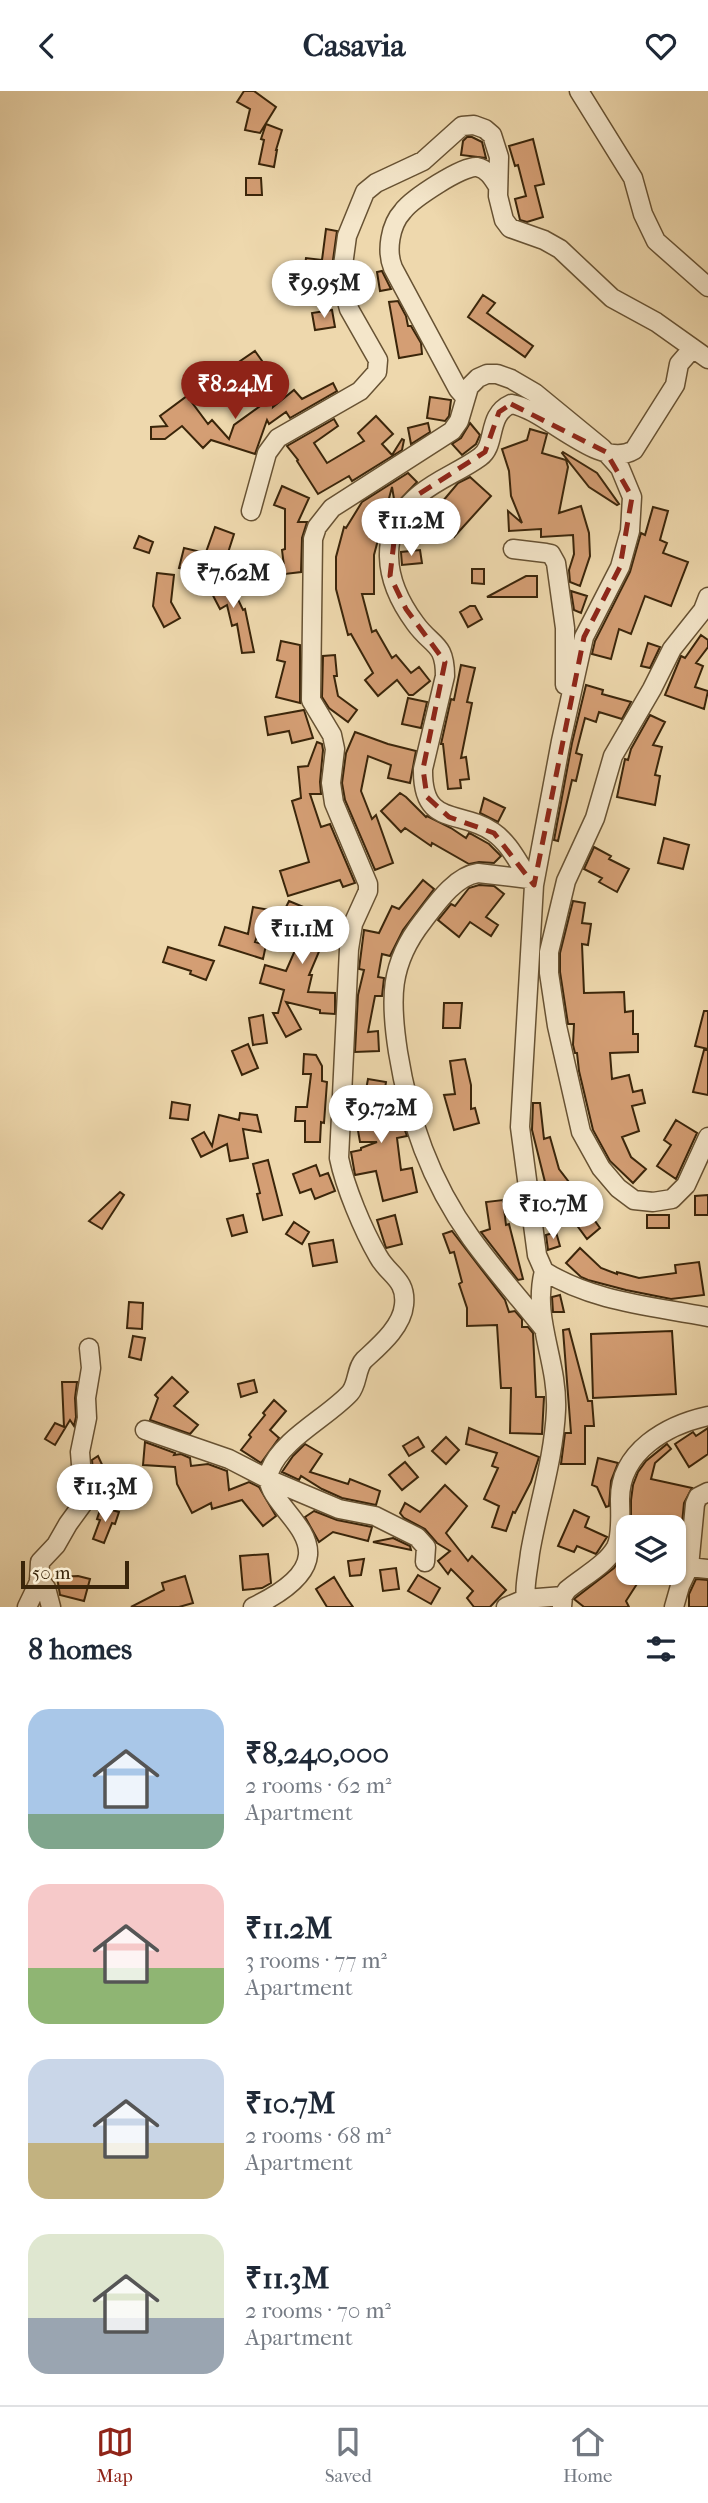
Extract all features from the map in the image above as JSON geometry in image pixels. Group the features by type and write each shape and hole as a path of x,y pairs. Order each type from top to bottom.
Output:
{"street":[{"path":"579,91 633,178 643,214 656,241 708,287"},
{"path":"251,511 267,453 278,438 360,391 377,372 378,359 349,309 341,280 346,236 365,192 376,183 423,161 462,126 474,125 492,135 499,157 497,185 504,220 510,228 544,240 560,249 612,298 656,322 700,354 679,364 672,391 634,450 625,455 606,452 561,430 530,410 511,404 503,407 493,426 485,452 419,494 396,524 389,553 390,576 396,593 417,626 442,652 445,662 445,677 424,769 423,782 427,797 435,809 449,817 494,833 508,847 531,882"},
{"path":"466,397 458,389 393,268 389,247 403,210 452,175 476,167 489,173 497,185"},
{"path":"253,1607 298,1578 308,1552 304,1532 275,1494 268,1479 269,1471 294,1439 352,1392 361,1363 389,1335 405,1303 402,1285 379,1258 346,1182 339,1158 349,949 353,924 365,898 368,884 334,803 331,783 335,749 331,735 311,700 313,539 317,527 332,508 452,431 459,421 469,387 487,374 511,379 535,393 606,452 620,468 632,498 630,531 620,567 584,637 531,882 520,1127 537,1255 544,1271 539,1307 551,1356 556,1409 547,1472 531,1548 526,1603"},
{"path":"513,549 551,554 556,563 566,640 565,703 561,741"},
{"path":"708,597 703,610 672,649 613,756 598,810 566,881 550,952 557,1026 581,1132 601,1168 618,1188 634,1200 653,1202 672,1199 686,1185 708,1137"},
{"path":"531,882 478,873 470,874 457,883 415,931 402,955 393,981 392,1012 411,1119 434,1173 470,1237 544,1329"},
{"path":"544,1271 560,1280 612,1299 708,1317"},
{"path":"27,1607 39,1579 40,1562 57,1545 68,1524 84,1503 80,1452 87,1418 86,1398 91,1368 89,1348"},
{"path":"506,1607 563,1601 603,1562 617,1544 620,1496 630,1461 655,1438 675,1426 708,1416"},
{"path":"145,1430 229,1459 339,1509 375,1516 417,1537 426,1547 425,1562"},
{"path":"674,1607 689,1567 695,1504 698,1497 708,1492"},
{"path":"689,1567 708,1569"},
{"path":"39,1579 46,1588 51,1607"}],"highlighted area":[{"path":"511,404 606,452 632,497 620,567 584,637 534,885 494,833 449,817 427,797 423,769 445,662 406,609 390,576 396,524 419,494 485,452 499,412"}],"building":[{"path":"244,91 254,91 276,107 260,133 245,130 250,109 237,102"},
{"path":"266,124 282,130 274,167 259,164 264,140 261,139"},
{"path":"467,137 482,142 486,158 461,155 463,141"},
{"path":"533,139 544,184 535,186 543,217 527,222 520,220 515,199 526,196 518,165 515,166 509,146"},
{"path":"246,178 261,178 262,195 246,195"},
{"path":"326,229 337,231 330,282 303,279 306,258 322,260"},
{"path":"382,271 391,289 380,291 377,272"},
{"path":"483,295 495,303 487,313 533,346 525,357 468,317"},
{"path":"398,301 408,326 411,326 421,343 422,354 399,358 389,302"},
{"path":"332,310 335,327 315,330 312,313"},
{"path":"255,351 267,368 242,386 230,368"},
{"path":"333,383 337,391 290,418 286,412 269,424 267,420 255,454 211,440 203,448 182,426 165,439 151,439 151,427 167,426 160,416 187,396 208,424 212,420 229,439 234,425 274,396 273,407 294,390 302,399"},
{"path":"430,397 451,400 449,416 445,421 427,418"},
{"path":"376,416 393,434 382,444 392,455 402,439 402,450 352,481 349,476 318,494 287,446 334,419 338,426 314,443 327,463 364,441 358,433"},
{"path":"428,423 430,432 411,444 408,428"},
{"path":"470,423 480,435 476,444 462,455 452,444 461,438"},
{"path":"530,429 547,434 542,453 566,460 568,467 559,513 581,506 589,533 590,556 580,586 570,582 569,570 574,554 573,535 541,537 541,529 509,531 508,511 522,523 511,496 509,471 502,449 527,440"},
{"path":"563,452 597,473 619,504 589,487"},
{"path":"408,473 417,482 395,505 392,487 374,555 374,594 362,594 372,632 376,630 392,658 396,655 411,673 419,667 430,681 413,695 409,695 397,680 378,696 365,680 373,673 351,634 348,635 336,589 336,557 344,527 346,528 362,502"},
{"path":"470,477 491,496 454,537 437,521 444,514 437,508 458,483"},
{"path":"282,486 309,498 298,522 307,522 302,538 301,572 285,574 282,550 285,549 285,509 274,505"},
{"path":"653,507 668,511 660,540 667,543 663,553 688,562 671,606 645,596 631,634 619,629 611,659 592,654 595,641 630,572 641,533 645,535"},
{"path":"215,527 234,534 225,562 205,555"},
{"path":"139,536 153,542 149,553 134,548"},
{"path":"184,548 201,552 196,572 179,568"},
{"path":"420,550 422,563 402,565 401,552"},
{"path":"472,569 484,569 484,584 472,583"},
{"path":"157,573 174,575 171,602 180,618 164,627 153,606"},
{"path":"226,574 243,610 245,609 254,652 242,653 237,624 232,626 227,605 220,609 207,584"},
{"path":"526,576 537,576 537,597 487,597"},
{"path":"571,591 587,596 581,613 574,610"},
{"path":"475,606 482,619 468,627 460,612"},
{"path":"701,635 708,640 708,647 696,663 703,666 695,687 708,691 704,709 665,695 681,656 685,658"},
{"path":"281,641 300,645 300,703 276,697 285,662 277,660"},
{"path":"648,643 660,647 650,668 641,666"},
{"path":"335,655 337,676 334,676 338,696 357,710 348,722 329,708 322,697 323,656"},
{"path":"461,665 475,668 467,702 472,703 461,758 466,757 469,779 460,780 461,788 448,789 441,744"},
{"path":"586,685 603,690 602,694 631,702 622,719 599,712 596,722 585,718 576,753 582,755 576,781 572,780 558,841 554,840"},
{"path":"408,698 427,702 421,728 402,724"},
{"path":"304,710 313,738 292,743 289,731 268,735 265,717"},
{"path":"650,715 665,722 653,745 662,747 655,775 660,776 655,805 617,797 625,759 628,760 631,749"},
{"path":"355,732 416,751 410,783 388,778 391,765 368,756 361,791 372,819 376,815 393,863 375,870 345,800 342,783 346,753"},
{"path":"317,742 322,744 323,750 321,794 310,794 321,827 330,824 355,883 343,887 340,880 288,896 280,871 309,862 292,801 301,798 298,767 308,766"},
{"path":"400,793 426,817 466,838 471,834 489,844 501,856 494,863 469,864 432,843 431,846 405,828 401,832 381,811"},
{"path":"484,798 505,808 498,822 480,813"},
{"path":"664,838 689,845 683,869 658,863"},
{"path":"594,847 611,856 609,859 629,869 617,892 599,882 602,878 584,869"},
{"path":"423,880 434,889 403,930 390,956 382,954 378,977 384,978 382,996 375,996 368,1032 378,1031 379,1051 355,1052 358,995 364,970 359,969 364,930 379,933 392,906 399,909"},
{"path":"479,885 494,886 504,894 486,917 498,925 491,936 470,922 459,937 438,920 451,904 455,906 469,888"},
{"path":"289,901 342,923 339,940 326,935 309,975 312,975 308,992 335,993 335,1014 320,1013 320,1010 286,1002 301,1029 286,1037 273,1013 278,1013 284,990 260,983 265,965 286,971 303,932 279,921"},
{"path":"573,901 585,903 582,923 591,924 588,945 582,944 584,993 624,992 625,1012 633,1011 633,1034 638,1034 638,1052 610,1053 612,1079 629,1075 633,1092 642,1090 645,1103 632,1106 639,1131 622,1137 631,1157 646,1169 633,1183 610,1161 593,1130 573,1045 574,1024 568,1024 560,972 560,953"},
{"path":"253,907 270,910 267,923 262,922 255,942 266,945 263,959 219,945 225,927 248,934"},
{"path":"168,947 214,961 206,980 190,974 191,971 163,962"},
{"path":"444,1003 462,1003 460,1028 443,1028"},
{"path":"704,1011 708,1011 708,1049 695,1046"},
{"path":"263,1015 267,1043 253,1045 249,1018"},
{"path":"248,1044 258,1068 242,1075 232,1051"},
{"path":"704,1050 708,1050 708,1095 693,1092"},
{"path":"304,1054 316,1055 322,1066 322,1081 327,1082 320,1142 305,1142 305,1121 295,1121 296,1107 307,1107 311,1074 303,1074"},
{"path":"465,1059 471,1085 471,1109 475,1108 479,1123 454,1130 444,1095 455,1094 450,1061"},
{"path":"368,1079 386,1082 384,1095 389,1128 403,1125 407,1136 397,1138 401,1170 412,1168 417,1192 383,1201 376,1171 355,1175 351,1152 377,1142 360,1142 354,1108 363,1106"},
{"path":"172,1102 190,1105 188,1120 170,1118"},
{"path":"533,1103 540,1103 544,1139 550,1137 559,1169 595,1216 593,1218 600,1228 587,1239 545,1182 532,1130"},
{"path":"240,1113 257,1115 261,1132 243,1129 248,1158 230,1161 227,1144 201,1157 192,1139 204,1132 212,1146 219,1115 239,1120"},
{"path":"676,1120 697,1133 676,1179 657,1166 671,1145 664,1140"},
{"path":"268,1160 282,1215 263,1220 253,1164"},
{"path":"316,1165 320,1176 328,1173 335,1191 315,1199 311,1189 300,1193 293,1174"},
{"path":"120,1192 124,1195 102,1229 89,1221"},
{"path":"708,1195 708,1215 695,1215 695,1196"},
{"path":"503,1200 506,1225 509,1224 523,1279 518,1280 481,1232 490,1229 486,1202"},
{"path":"243,1215 247,1232 232,1236 227,1219"},
{"path":"395,1215 402,1244 386,1248 377,1220"},
{"path":"647,1215 669,1215 669,1228 647,1228"},
{"path":"294,1222 309,1232 302,1244 286,1234"},
{"path":"452,1231 505,1300 509,1312 515,1311 522,1319 522,1327 528,1327 533,1333 536,1397 544,1397 542,1434 510,1433 511,1388 501,1388 497,1325 467,1326 467,1308 459,1284 462,1282 454,1252 450,1253 443,1234"},
{"path":"556,1232 560,1246 548,1250 546,1235"},
{"path":"333,1240 337,1262 313,1266 309,1244"},
{"path":"580,1248 601,1268 639,1278 676,1273 675,1265 699,1262 704,1295 671,1299 588,1280 566,1263"},
{"path":"560,1295 564,1312 553,1312 552,1297"},
{"path":"129,1302 143,1303 142,1329 127,1328"},
{"path":"569,1329 588,1401 592,1401 594,1426 585,1426 585,1464 561,1464 565,1433 571,1433 563,1330"},
{"path":"672,1331 676,1394 593,1398 591,1334"},
{"path":"133,1336 145,1338 141,1360 129,1357"},
{"path":"172,1377 188,1392 174,1406 198,1425 190,1434 150,1420 158,1398 155,1395"},
{"path":"254,1380 257,1392 241,1397 238,1384"},
{"path":"62,1382 77,1382 76,1417 74,1426 70,1420 55,1445 45,1439 55,1423 64,1427"},
{"path":"274,1400 286,1411 270,1430 279,1438 261,1463 241,1450"},
{"path":"469,1428 539,1457 531,1482 515,1513 513,1512 506,1531 492,1527 499,1506 484,1499 498,1468 492,1466 497,1453 466,1444"},
{"path":"708,1428 708,1454 689,1467 675,1444 693,1432 696,1436"},
{"path":"418,1437 424,1447 409,1456 403,1446"},
{"path":"446,1437 459,1450 446,1464 432,1451"},
{"path":"145,1442 175,1453 174,1455 181,1454 190,1458 191,1466 208,1464 227,1471 229,1490 249,1482 259,1487 276,1516 263,1526 242,1500 212,1509 211,1503 192,1513 177,1484 175,1467 143,1465"},
{"path":"305,1444 322,1454 310,1472 348,1484 350,1479 380,1491 376,1505 342,1498 301,1476 299,1480 282,1472"},
{"path":"667,1444 671,1449 655,1463 651,1479 692,1488 684,1503 683,1515 631,1515 633,1485 646,1461"},
{"path":"98,1456 105,1471 96,1475 92,1460"},
{"path":"598,1458 618,1463 611,1481 609,1506 606,1507 597,1487 592,1485"},
{"path":"405,1462 418,1477 402,1490 389,1475"},
{"path":"445,1485 467,1506 446,1533 468,1561 472,1556 506,1590 490,1607 474,1607 467,1598 473,1591 451,1569 448,1574 438,1561 450,1551 437,1543 425,1529 400,1513 405,1503 420,1512"},
{"path":"101,1507 119,1512 104,1543 93,1539 100,1520 97,1519"},
{"path":"574,1510 589,1517 585,1527 607,1537 596,1554 577,1546 574,1552 558,1546"},
{"path":"314,1511 337,1520 372,1527 368,1541 333,1532 319,1542 305,1517"},
{"path":"393,1538 410,1546 411,1550 373,1542"},
{"path":"268,1554 271,1583 262,1588 243,1590 240,1556"},
{"path":"364,1559 361,1575 350,1576 348,1561"},
{"path":"616,1565 616,1585 636,1585 626,1601 629,1607 584,1607 574,1599"},
{"path":"396,1568 399,1589 383,1591 380,1570"},
{"path":"418,1575 440,1588 431,1604 408,1591"},
{"path":"78,1576 90,1579 84,1601 60,1595 57,1577"},
{"path":"185,1576 193,1603 179,1607 131,1607 164,1590 162,1583"},
{"path":"334,1577 353,1607 327,1607 316,1589"},
{"path":"696,1579 708,1580 708,1607 689,1607 689,1594"}]}
